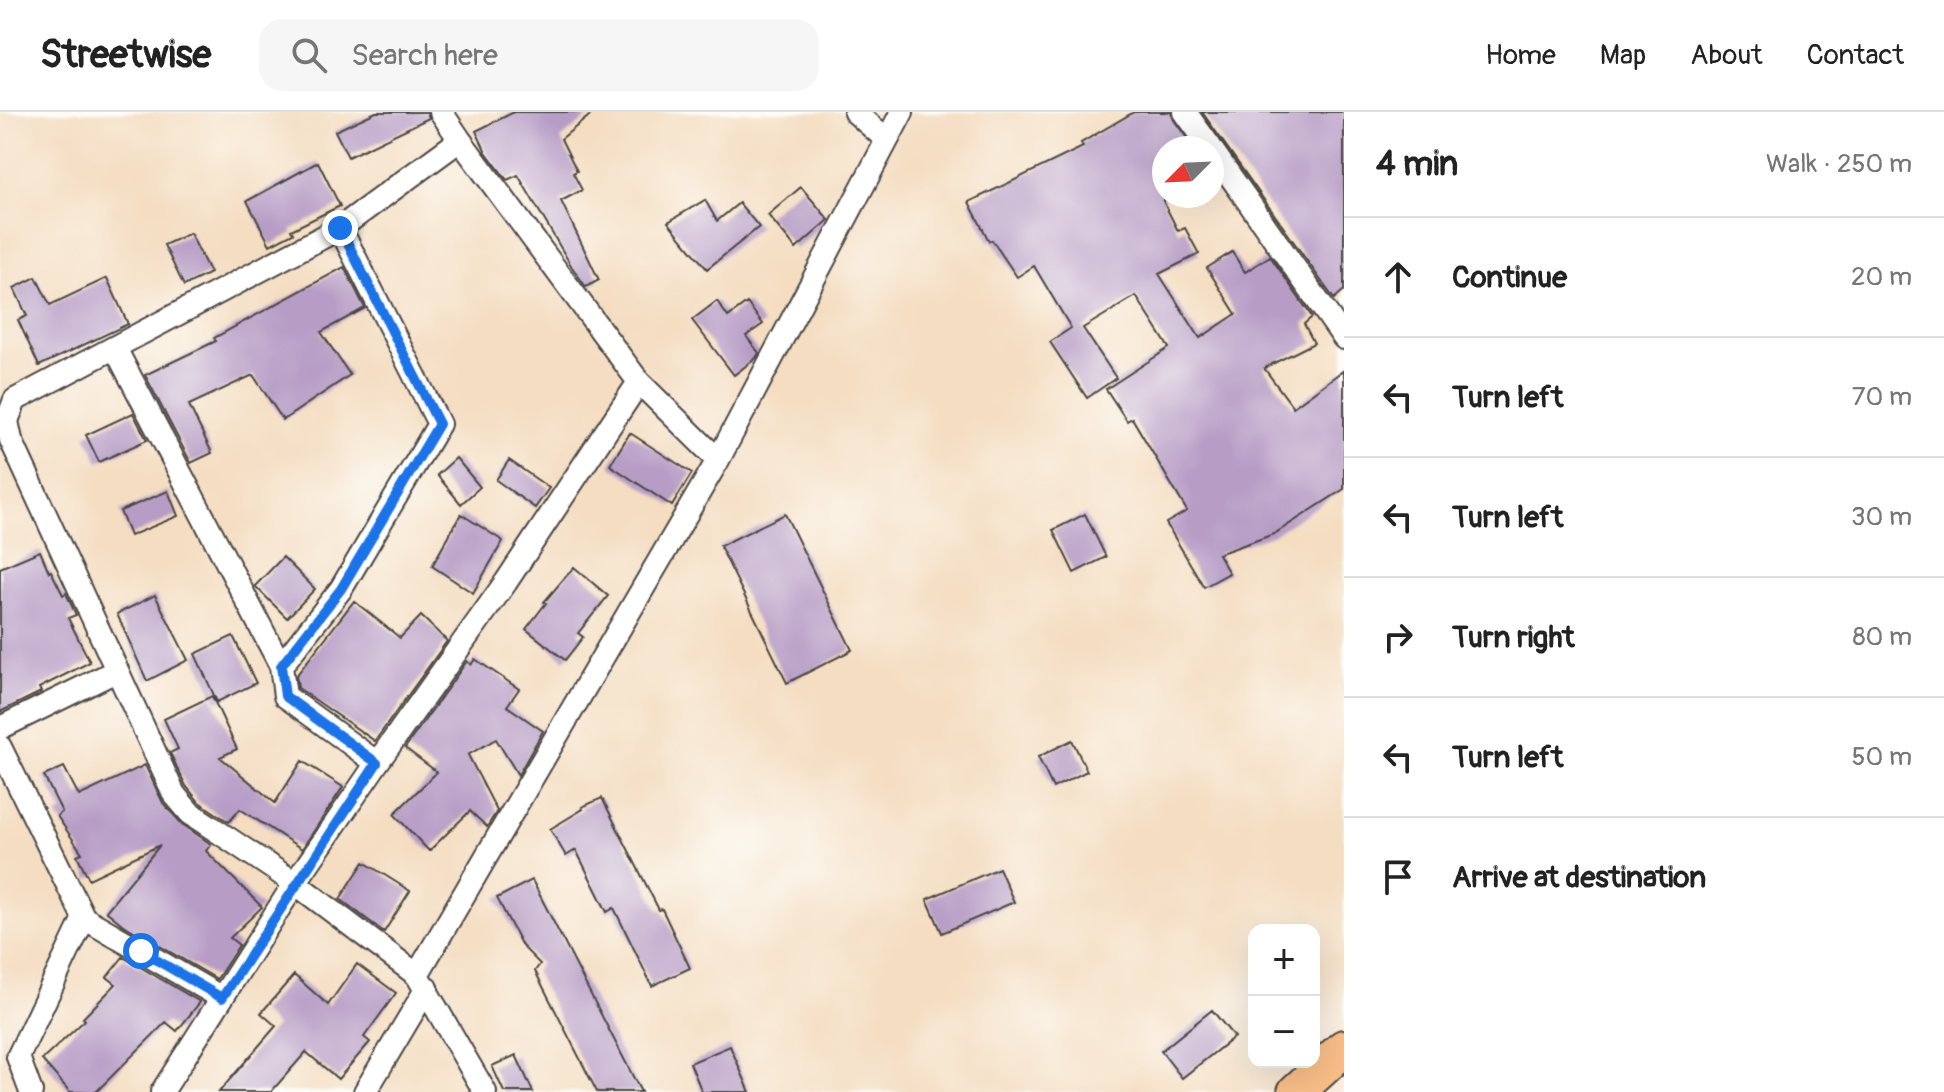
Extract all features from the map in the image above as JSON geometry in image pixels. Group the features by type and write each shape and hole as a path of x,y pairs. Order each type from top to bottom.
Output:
{"main road":[{"path":"1296,1092 1344,1048"}],"street":[{"path":"441,112 639,382 718,460"},
{"path":"855,112 887,140"},
{"path":"365,1092 422,981 718,460 902,112"},
{"path":"1185,112 1202,136"},
{"path":"460,140 340,228 15,400 7,421 11,440 174,794 190,813 295,883 422,981 485,1092"},
{"path":"1224,167 1344,338"},
{"path":"281,666 341,589 439,424 340,228"},
{"path":"115,348 281,666 285,696 377,763"},
{"path":"162,1092 295,883 506,582 639,382"},
{"path":"0,728 116,671"},
{"path":"0,747 84,918 222,998"},
{"path":"31,1092 18,1057 84,918"}],"building":[{"path":"376,112 427,112 429,118 348,157 335,131"},
{"path":"514,112 594,112 561,139 577,171 573,173 582,190 561,201 599,280 586,287 518,175 507,180 486,152 476,131"},
{"path":"1134,112 1171,112 1185,136 1152,136 1152,208 1166,208 1178,231 1185,228 1199,254 1159,274 1200,338 1236,314 1207,268 1232,252 1245,272 1270,256 1312,317 1304,324 1314,343 1264,368 1293,407 1344,370 1344,489 1274,534 1218,554 1229,573 1204,587 1166,523 1187,511 1132,418 1127,421 1106,389 1169,348 1136,296 1083,328 1116,378 1087,398 1050,342 1071,328 1034,266 1017,277 992,240 989,241 969,202 1083,147 1081,143"},
{"path":"1202,112 1344,112 1344,290 1334,299 1224,143 1224,136 1219,136"},
{"path":"318,162 340,206 291,230 293,233 270,245 247,201"},
{"path":"801,187 829,220 796,249 768,215"},
{"path":"705,200 717,221 739,203 759,227 707,269 668,222"},
{"path":"190,233 210,273 184,286 164,245"},
{"path":"344,267 365,308 321,332 350,375 283,420 253,375 189,405 212,453 191,463 145,375 216,341 214,338"},
{"path":"36,277 50,305 107,278 128,324 39,366 18,320 27,316 14,288"},
{"path":"717,301 728,317 747,303 763,324 746,336 759,353 734,375 692,320"},
{"path":"133,413 147,440 99,462 86,435"},
{"path":"630,433 692,473 672,506 610,465"},
{"path":"456,458 480,487 461,504 437,475"},
{"path":"509,460 549,488 535,508 496,480"},
{"path":"168,491 178,516 130,536 120,511"},
{"path":"461,514 503,541 473,593 432,566"},
{"path":"785,514 852,650 787,683 720,546"},
{"path":"1085,514 1106,557 1074,573 1053,530"},
{"path":"40,551 49,572 63,595 66,593 76,615 68,618 90,662 39,688 41,692 0,712 0,568"},
{"path":"283,557 315,589 287,618 255,586"},
{"path":"574,567 608,596 578,633 583,637 565,660 526,629"},
{"path":"155,595 188,660 147,681 117,614"},
{"path":"354,601 400,638 421,616 447,641 375,741 298,688 296,676"},
{"path":"233,636 256,683 217,702 195,654"},
{"path":"475,659 519,689 507,706 543,731 518,775 496,739 468,755 497,811 487,827 470,811 429,851 394,814 437,772 405,748 467,661 471,665"},
{"path":"212,696 237,749 220,757 275,803 302,761 343,787 302,849 240,809 229,822 199,802 186,786 170,753 178,749 164,719"},
{"path":"1072,740 1087,771 1053,788 1038,757"},
{"path":"145,765 163,803 182,824 211,844 206,851 262,907 230,938 239,945 217,979 122,924 106,911 160,845 89,879 77,855 82,853 57,816 62,812 44,776 64,767 79,796"},
{"path":"602,798 690,968 652,986 614,908 607,912 576,850 566,856 550,829 582,807"},
{"path":"364,862 410,891 384,932 340,899"},
{"path":"999,868 1014,902 942,933 927,899"},
{"path":"532,880 641,1092 597,1092 535,971 540,964 522,946 497,898"},
{"path":"123,957 200,1002 177,1031 166,1022 96,1092 70,1092 42,1060 85,1020 83,1018 116,984 107,977"},
{"path":"357,964 396,993 364,1037 370,1042 338,1079 306,1052 271,1092 219,1092 276,1026 261,1013 294,975 328,1005"},
{"path":"1212,1010 1234,1037 1182,1078 1161,1051"},
{"path":"730,1046 750,1092 702,1092 690,1063"},
{"path":"516,1055 533,1092 504,1092 492,1066"}],"route":[{"path":"141,951 222,998 377,763 285,696 281,666 341,589 439,424 340,228"}]}
